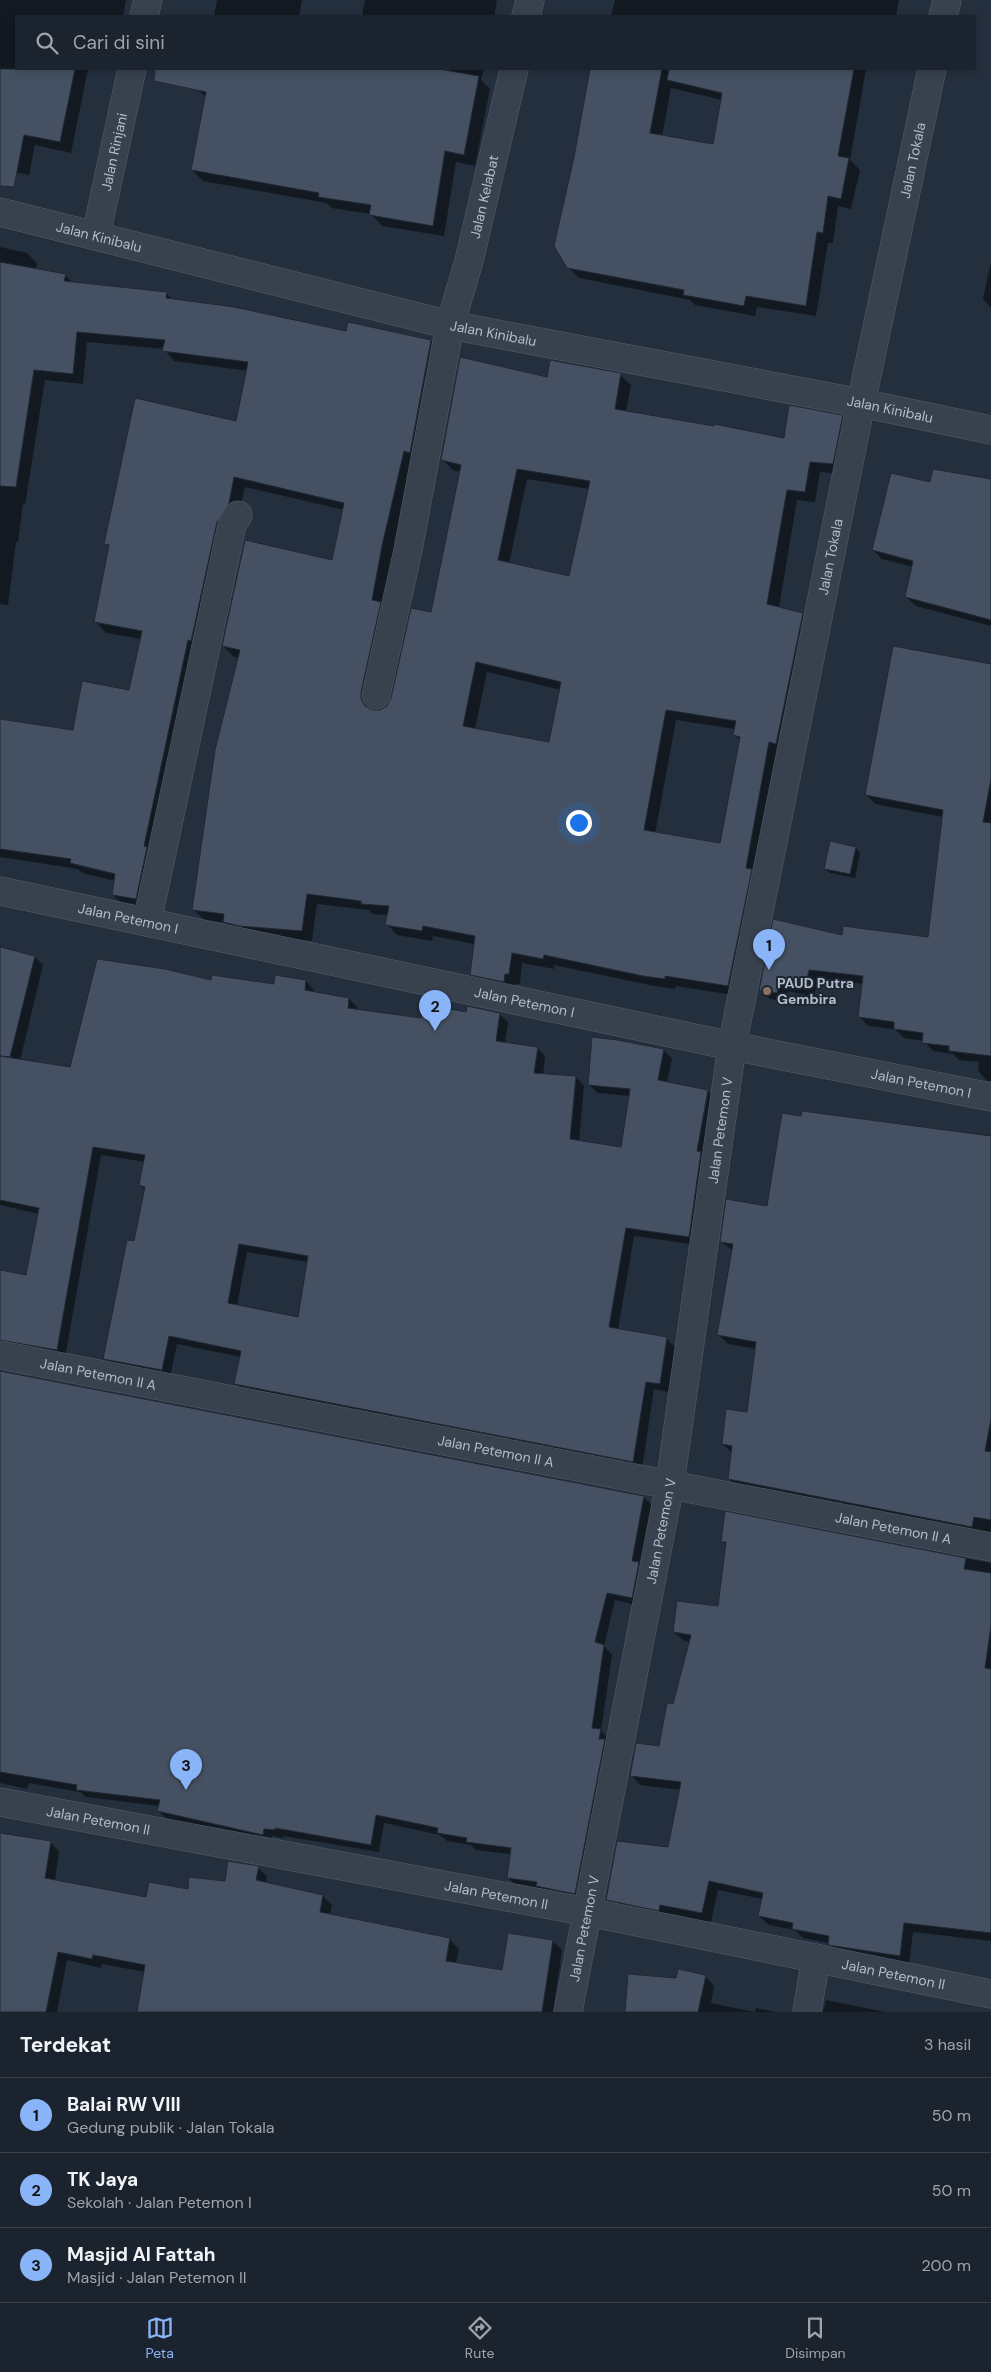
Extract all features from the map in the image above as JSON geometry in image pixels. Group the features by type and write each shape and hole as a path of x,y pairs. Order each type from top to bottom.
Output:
{"street":[{"path":"144,15 148,0"},
{"path":"526,15 530,0"},
{"path":"943,15 947,0"},
{"name":"Jalan Rinjani","path":"96,235 132,70"},
{"name":"Jalan Kelabat","path":"376,695 408,550 450,325 469,261 514,70"},
{"name":"Jalan Tokala","path":"732,1046 861,403 932,70"},
{"name":"Jalan Kinibalu","path":"0,212 450,325 861,403 991,430"},
{"path":"147,922 232,525 238,515"},
{"name":"Jalan Petemon I","path":"0,891 732,1046 991,1097"},
{"name":"Jalan Petemon V","path":"568,2012 670,1484 732,1046"},
{"name":"Jalan Petemon II A","path":"0,1355 991,1547"},
{"name":"Jalan Petemon II","path":"0,1802 588,1912 991,1994"},
{"path":"807,2012 816,1958"}],"building":[{"path":"0,69 75,70 60,142 24,135 14,187 0,186"},
{"path":"155,70 445,70 479,76 464,155 445,151 433,226 369,215 371,205 318,197 319,193 191,170 206,92 154,81"},
{"path":"590,70 662,70 650,133 713,144 722,93 667,80 669,70 854,70 838,156 849,158 841,199 828,196 823,233 817,232 806,306 746,296 744,306 683,295 684,290 567,268 554,246 574,157"},
{"path":"0,262 66,274 64,281 167,292 166,298 234,307 346,331 348,322 431,340 410,453 404,451 382,546 372,600 381,602 361,699 365,706 373,710 380,710 387,706 391,698 411,608 431,612 461,465 441,460 460,357 547,377 550,360 621,373 615,409 714,426 714,424 784,438 789,405 843,415 833,464 810,462 805,492 787,490 767,604 803,613 776,744 769,742 746,868 752,869 728,986 665,976 665,979 643,976 544,955 543,959 512,953 509,974 505,974 504,982 470,975 475,936 423,926 422,931 385,925 389,906 361,904 361,901 307,894 302,931 239,926 223,922 224,914 192,910 215,750 240,650 222,646 245,540 332,560 344,503 234,477 229,503 217,522 191,641 188,640 144,846 147,847 136,899 112,895 115,874 70,863 71,859 0,849 0,719 73,730 82,681 129,690 142,631 94,622 109,545 104,544 135,398 236,421 248,362 162,351 165,340 77,332 73,374 34,370 16,487 0,486","holes":["517,469 590,481 569,576 498,560","476,662 561,682 549,742 463,726","666,710 736,721 733,735 740,737 720,843 644,830"]},
{"path":"933,469 991,479 991,620 905,597 913,561 872,550 891,473 930,482"},
{"path":"893,646 991,664 991,779 983,822 991,823 991,1056 949,1051 949,1046 922,1043 923,1033 894,1029 894,1022 858,1017 863,976 809,970 805,989 779,983 777,993 759,991 773,919 842,935 843,926 928,937 943,810 865,795"},
{"path":"830,841 856,847 850,874 824,869"},
{"path":"0,947 35,956 10,1057 0,1056"},
{"path":"97,959 165,969 211,980 212,975 274,984 275,975 306,980 305,990 349,998 348,1008 421,1018 423,1004 466,1012 467,1006 500,1013 496,1041 538,1047 534,1073 576,1076 570,1139 621,1147 630,1089 588,1085 592,1037 664,1049 658,1080 708,1090 697,1151 701,1152 689,1237 626,1228 609,1327 667,1337 660,1384 646,1382 633,1462 234,1384 241,1351 169,1336 162,1370 103,1359 127,1240 134,1241 145,1187 139,1185 145,1155 93,1147 57,1350 0,1340 0,1270 26,1275 39,1208 0,1200 0,1056 70,1067","holes":["239,1244 308,1256 298,1317 228,1303"]},
{"path":"802,1111 991,1136 991,1419 985,1451 991,1452 991,1520 974,1517 972,1527 728,1479 732,1446 722,1444 726,1409 747,1412 756,1342 717,1335 733,1244 720,1242 726,1199 767,1206 782,1113 801,1116"},
{"path":"0,1371 644,1496 632,1561 639,1562 632,1598 607,1593 595,1642 604,1645 592,1728 601,1729 599,1739 605,1739 575,1894 536,1886 537,1882 507,1878 511,1848 466,1842 467,1838 437,1833 438,1828 376,1815 371,1845 275,1828 275,1830 264,1829 263,1835 157,1811 160,1800 76,1790 77,1785 0,1772"},
{"path":"725,1511 966,1558 964,1569 991,1573 991,1626 985,1668 991,1669 991,1933 904,1923 900,1956 828,1945 829,1936 792,1929 793,1923 758,1916 763,1893 709,1881 702,1913 660,1905 659,1911 606,1900 617,1841 668,1847 681,1782 630,1776 636,1743 659,1746 667,1703 673,1704 691,1635 673,1632 677,1601 718,1606 726,1542 721,1542"},
{"path":"0,1833 51,1841 45,1878 146,1897 149,1882 188,1889 189,1877 225,1881 228,1861 259,1866 256,1880 323,1895 320,1912 450,1938 446,1961 502,1970 508,1933 553,1940 542,2012 137,2012 145,1965 93,1955 92,1959 58,1952 46,2012 0,2012"},
{"path":"678,1969 706,1975 698,2012 625,2012 628,1974 676,1978"}],"place":[{"name":"Balai RW VIII","path":"769,970"},
{"name":"PAUD Putra Gembira","path":"767,991"},
{"name":"TK Jaya","path":"435,1031"},
{"name":"Masjid Al Fattah","path":"186,1790"}]}
